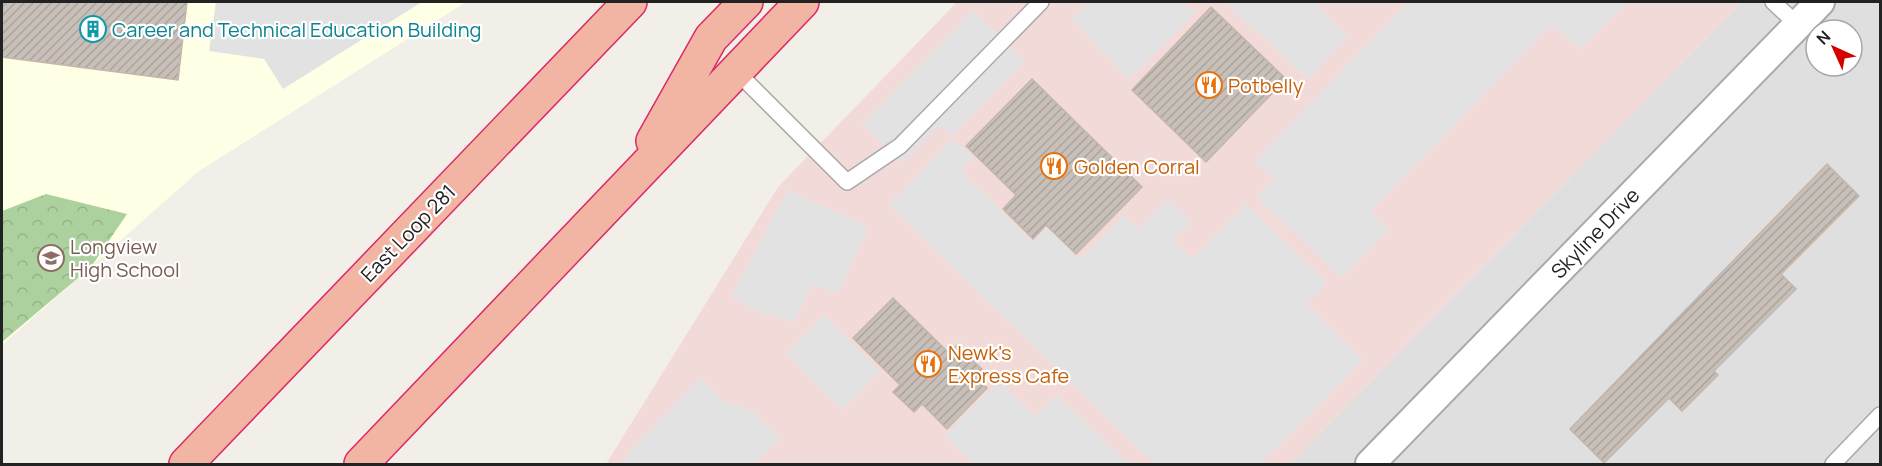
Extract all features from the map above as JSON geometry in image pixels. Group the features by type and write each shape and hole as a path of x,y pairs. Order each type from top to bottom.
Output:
{"highway":[{"name":"East Loop 281","path":"186,465 630,2"},
{"path":"630,182 711,38 746,2"},
{"path":"361,465 802,2"}],"street":[{"name":"Skyline Drive","path":"1370,465 1820,2"}],"lane":[{"path":"736,71 847,182 900,146 1041,2"},
{"path":"1773,2 1798,25"},
{"path":"1833,465 1881,415"}],"shaded area":[{"name":"Longview High School","path":"2,2 466,2 199,171 2,345"},
{"path":"216,2 422,2 283,89 264,59 209,51"},
{"path":"957,2 1742,2 1290,464 606,464 778,187"},
{"path":"1089,2 1184,2 1196,12 1129,79 1072,20"},
{"path":"1225,2 1313,2 1348,36 1308,79"},
{"path":"1408,2 1627,2 1580,50 1552,24 1371,211 1389,229 1342,278 1257,197 1274,179 1255,161"},
{"path":"1742,2 1880,2 1880,464 1290,464"},
{"path":"973,11 1025,61 952,136 940,125 902,163 862,124"},
{"path":"953,139 973,157 961,171 1033,241 1048,228 1079,259 1123,215 1138,229 1168,199 1191,222 1173,240 1192,259 1246,204 1327,283 1306,304 1363,360 1260,464 1154,464 889,205"},
{"path":"788,190 868,227 838,293 811,285 795,322 760,313 731,296"},
{"path":"824,315 880,372 842,410 786,354"},
{"path":"701,377 721,400 752,411 780,438 755,464 621,464 633,448"},
{"path":"999,381 1035,416 1057,395 1129,464 974,464 945,436"}],"green space":[{"path":"46,194 127,214 91,267 2,342 2,211"}],"building":[{"name":"Career and Technical Education Building","path":"2,2 187,2 178,80 2,57"},
{"name":"Potbelly","path":"1211,7 1286,79 1206,162 1132,90"},
{"name":"Golden Corral","path":"1032,79 1142,187 1076,254 1046,225 1033,239 1003,209 1016,195 966,146"},
{"path":"1827,164 1859,196 1781,274 1796,289 1714,371 1718,375 1682,411 1669,398 1604,463 1570,429"},
{"name":"Newk's Express Cafe","path":"893,298 949,353 957,345 988,375 981,382 987,388 947,429 922,404 914,412 893,392 900,385 853,338"}],"place":[{"name":"Career and Technical Education Building","path":"93,29"},
{"name":"Potbelly","path":"1209,85"},
{"name":"Golden Corral","path":"1054,166"},
{"name":"Longview High School","path":"51,258"},
{"name":"Newk's Express Cafe","path":"928,364"}]}
